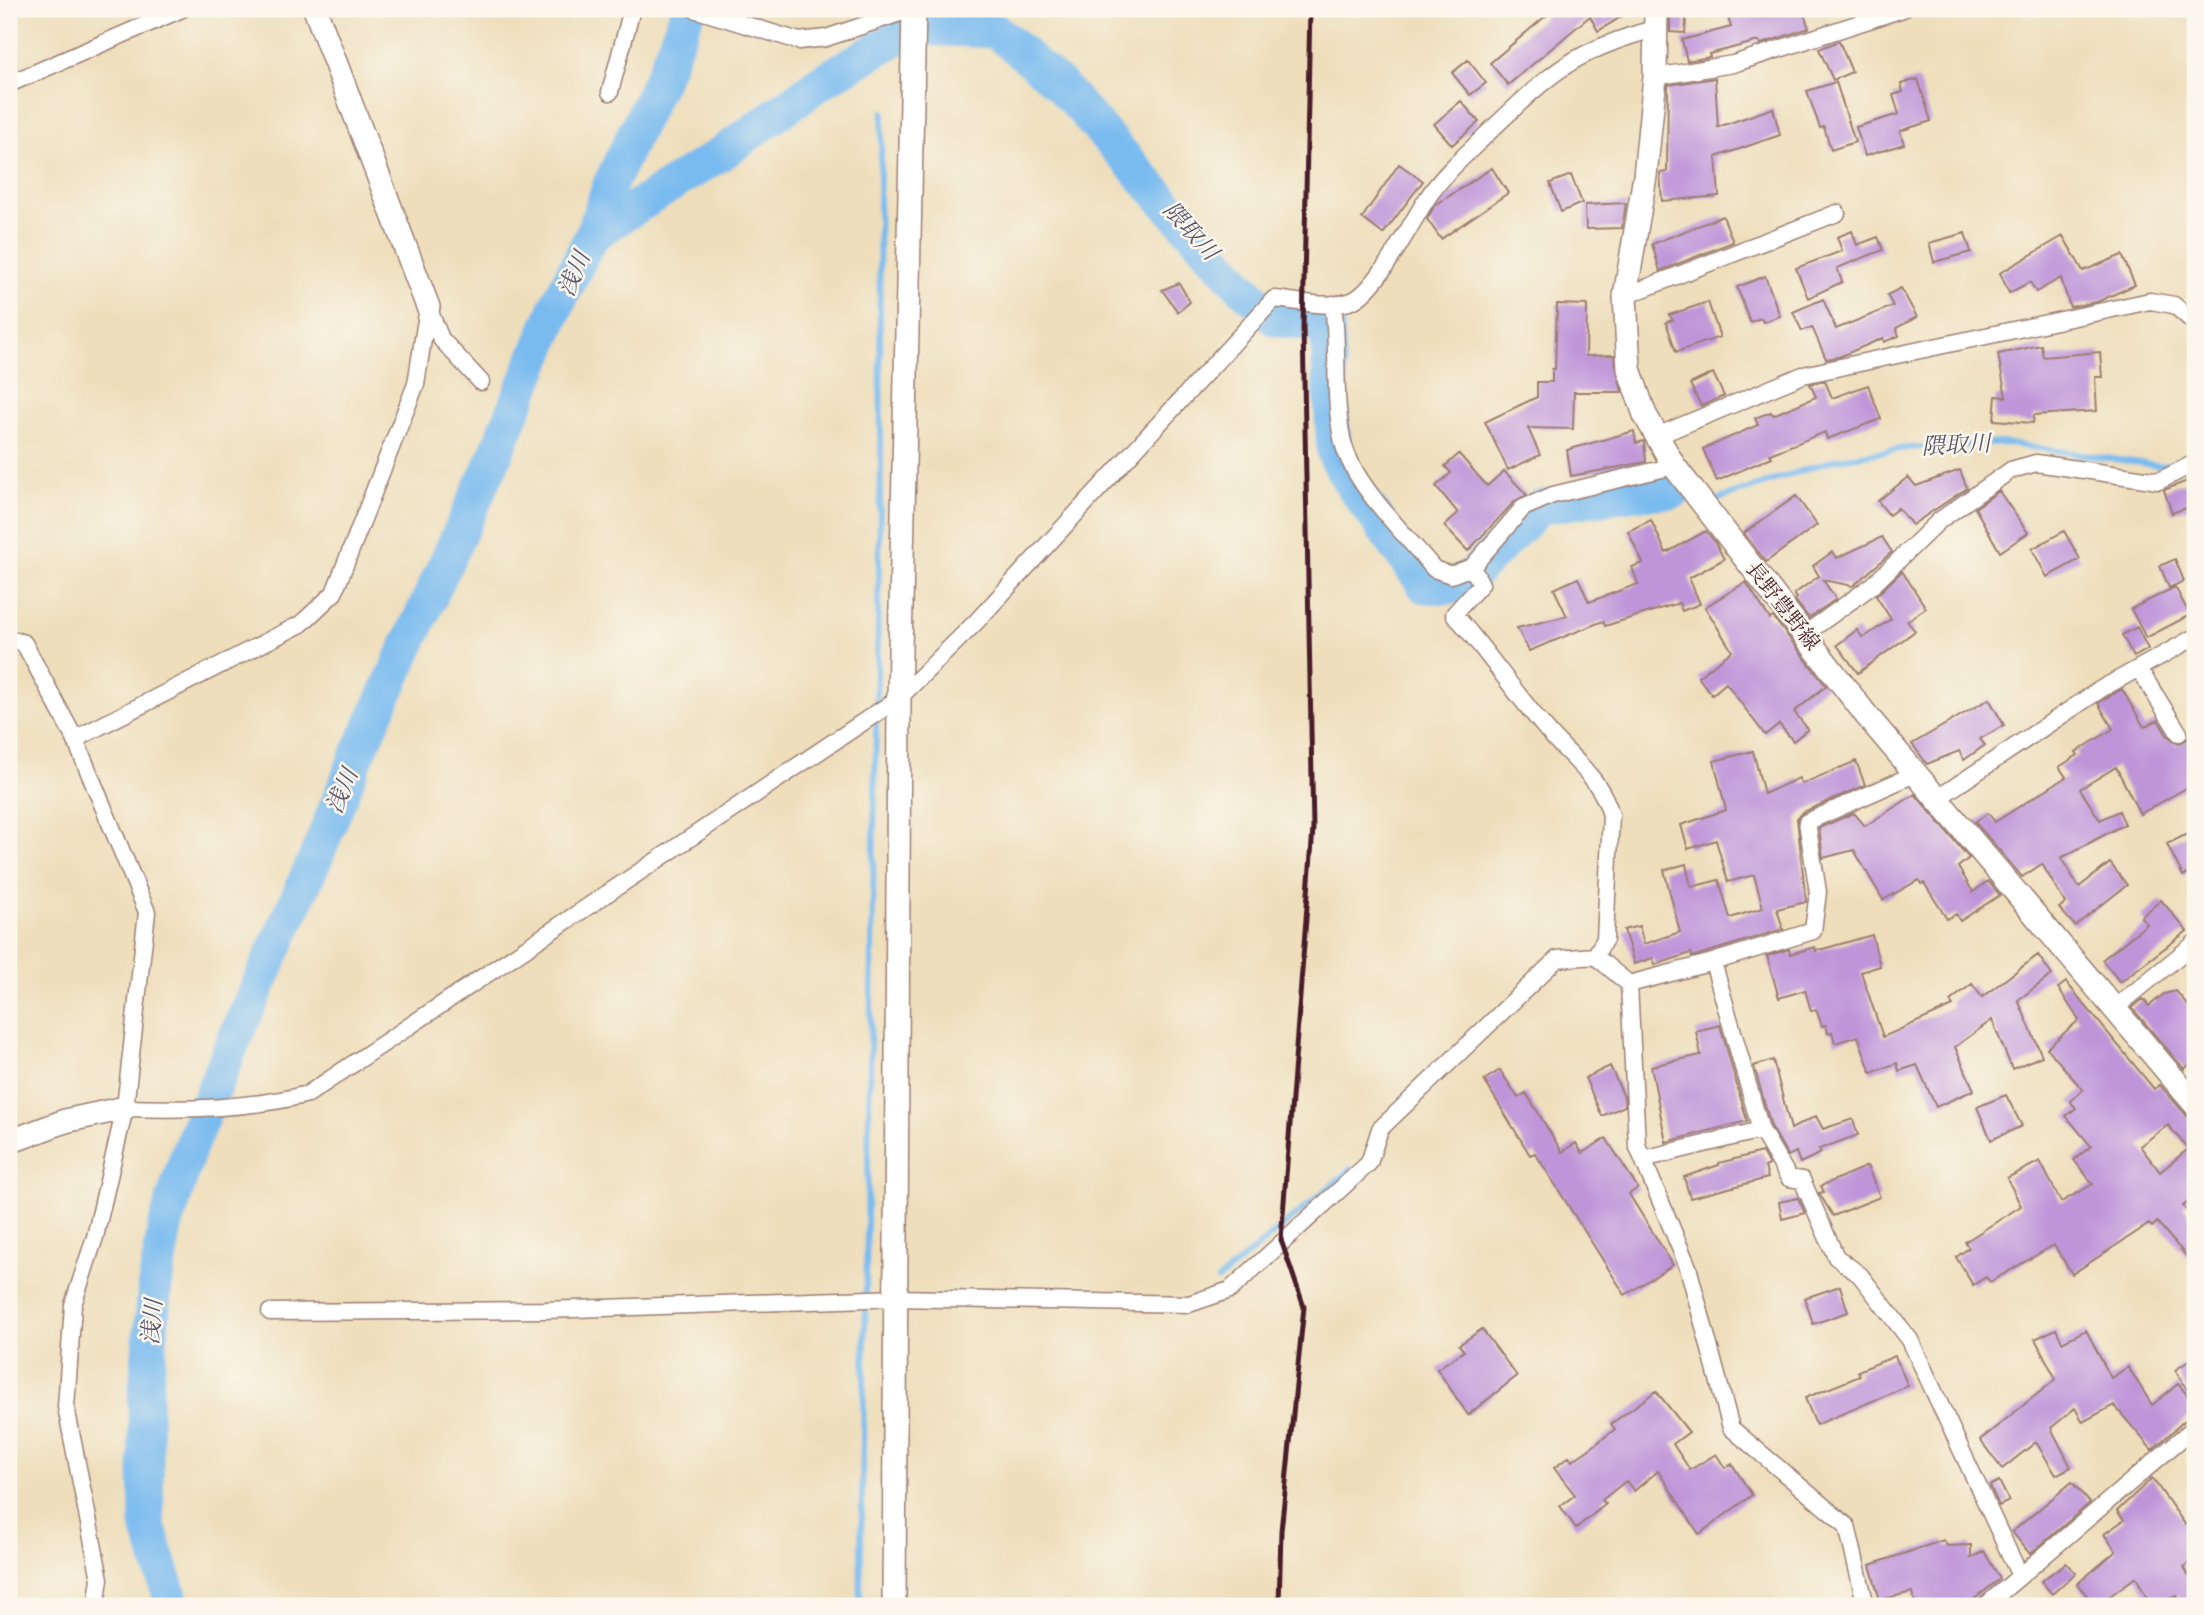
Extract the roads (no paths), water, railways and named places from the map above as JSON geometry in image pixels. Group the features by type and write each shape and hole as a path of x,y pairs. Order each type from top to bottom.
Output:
{"street":[{"path":"9,84 182,9"},
{"path":"315,9 442,339 481,382"},
{"path":"610,92 632,9"},
{"path":"694,9 757,26 799,41 827,38 912,12 914,66 900,698 894,1606"},
{"path":"1655,77 1732,64 1903,9"},
{"path":"9,1142 65,1121 125,1108 160,1109 265,1103 308,1094 900,698 985,613 1274,299 1333,304 1354,299 1393,255 1430,194 1474,146 1554,71 1655,19"},
{"name":"長野豊野線","path":"1655,19 1655,77 1645,176 1625,296 1629,369 1645,415 1674,466 1867,716 2195,1104"},
{"path":"1625,296 1838,213"},
{"path":"1657,436 1803,375 2150,301 2174,305 2195,323"},
{"path":"1333,304 1338,341 1339,420 1342,441 1357,475 1434,569 1451,575 1475,571 1523,508 1553,495 1674,466"},
{"path":"75,739 301,624 334,593 415,384 428,307"},
{"path":"1805,634 1873,585 1940,520 2011,470 2036,463 2159,481 2195,463"},
{"path":"1475,571 1481,584 1454,614 1490,655 1547,730 1592,776 1606,798 1611,815 1605,939 1595,956"},
{"path":"1938,798 2101,689 2195,637"},
{"path":"9,639 24,643 75,739 147,912 125,1108 95,1237 73,1304 66,1407 100,1579 96,1606"},
{"path":"2138,668 2179,733"},
{"path":"1629,984 1713,962 1813,931 1818,892 1807,822 1917,773"},
{"path":"2115,1008 2195,943"},
{"path":"270,1312 545,1310 898,1298 1189,1304 1230,1290 1369,1163 1380,1129 1557,960 1595,956 1629,984 1637,1144 1688,1267 1731,1428 1847,1526 1866,1606"},
{"path":"1713,962 1761,1130 1789,1178 1802,1180 1836,1257 1860,1275 1910,1340 2020,1576"},
{"path":"1643,1159 1761,1130"},
{"path":"1985,1606 2195,1427"}],"waterway":[{"name":"浅川","path":"173,1606 147,1523 145,1400 155,1284 165,1227 188,1152 356,758 495,456 558,303 592,235 611,182 663,74 689,9"},
{"name":"隈取川","path":"592,235 725,151 824,80 898,37 919,28 996,31 1060,85 1238,283 1275,319 1327,326 1334,453 1349,481 1425,586 1451,587 1466,581 1540,507 1636,493 1675,491"},
{"path":"860,1606 881,456 879,199 883,112"},
{"name":"隈取川","path":"1719,499 1833,460 1906,448 2003,443 2162,466 2180,461 2195,450"},
{"path":"1218,1280 1351,1169"}],"railway":[{"path":"1279,1606 1281,1531 1304,1307 1281,1240 1313,829 1303,328 1310,9"}]}
